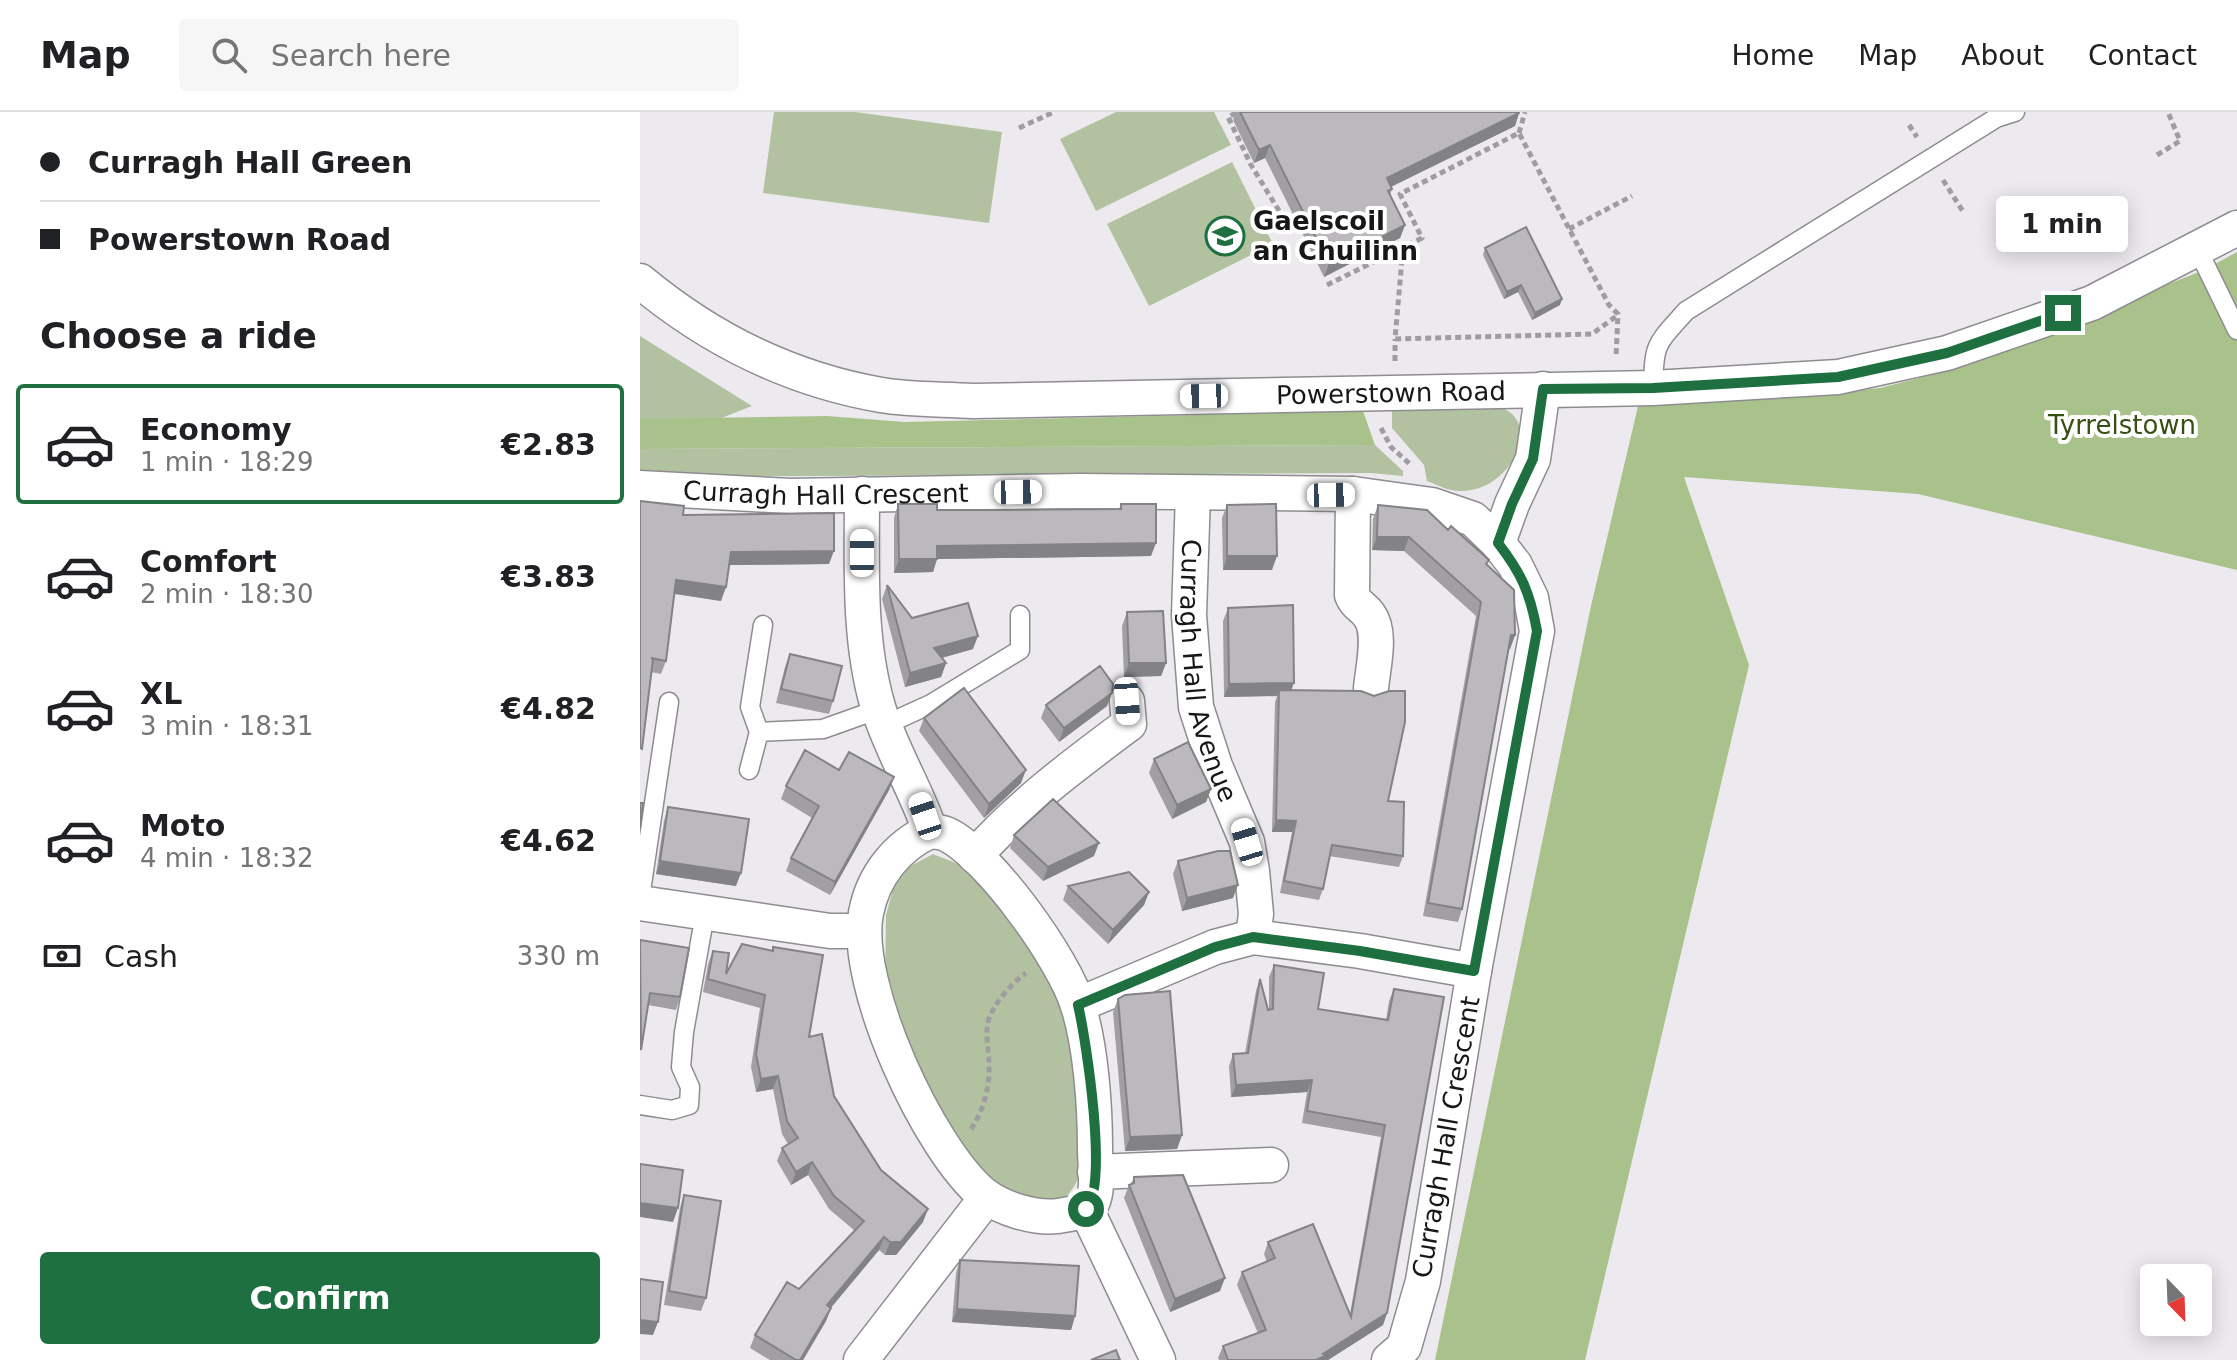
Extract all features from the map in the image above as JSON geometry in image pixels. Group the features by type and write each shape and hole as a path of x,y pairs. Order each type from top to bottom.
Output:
{"street":[{"name":"Powerstown Road","path":"640,281 678,313 743,352 819,380 881,395 973,401 1653,388 1838,377 1947,353 2092,303 2237,228"},
{"path":"1498,543 1533,459 1543,389"},
{"name":"Curragh Hall Crescent","path":"640,488 790,496 1080,491 1353,494 1445,509 1473,519 1498,543 1515,565 1531,598 1537,631 1474,971 1423,1281 1404,1347 1389,1360"},
{"name":"Curragh Hall Avenue","path":"1193,493 1189,615 1196,707 1215,766 1247,842 1256,914 1253,937"},
{"path":"862,494 862,611 871,677 882,717 920,801 930,831"},
{"path":"1353,494 1352,595 1355,603 1372,619 1375,632 1371,688"},
{"path":"975,856 999,829 1056,778 1129,724 1127,701"},
{"path":"930,831 945,833 975,856 1006,888 1069,981 1078,1005 1092,1094 1095,1172 1093,1200 1086,1209 1038,1216 1012,1209 987,1197 948,1155 889,1042 871,974 864,931 866,912 885,865 902,848 930,831"},
{"path":"640,901 705,914 830,931 864,931"},
{"path":"1078,1005 1215,947 1253,937 1360,951 1474,971"},
{"path":"1095,1172 1271,1165"},
{"path":"861,1360 987,1197"},
{"path":"1086,1209 1158,1360"}],"lane":[{"path":"1653,388 1654,351 1686,311 1996,118 2015,112"},
{"path":"2197,248 2237,330"},
{"path":"759,732 823,729 931,704 1020,650 1020,615"},
{"path":"749,770 759,732 750,707 763,625"},
{"path":"640,901 669,702"},
{"path":"640,1105 672,1110 689,1105 690,1087 681,1067 684,1032 705,914"}],"path":[{"path":"1019,128 1054,112"},
{"path":"1237,112 1228,117 1251,165 1289,227"},
{"path":"1525,112 1519,133 1609,305 1618,314 1616,353"},
{"path":"2157,155 2180,141 2168,112"},
{"path":"1327,285 1422,238 1400,194 1519,133"},
{"path":"1569,229 1632,196"},
{"path":"1395,360 1402,259 1399,250"},
{"path":"1395,339 1592,334 1618,314"},
{"path":"948,1155 981,1114 990,1067 986,1037 989,1017 1020,977 1052,953"}],"green space":[{"path":"774,112 855,112 1002,132 989,223 763,193"},
{"path":"1116,112 1214,112 1231,145 1096,211 1060,139"},
{"path":"1232,162 1273,244 1149,306 1107,224"},
{"name":"Tyrrelstown","path":"2237,252 2237,570 1918,494 1684,477 1749,665 1585,1360 1435,1360 1591,606 1639,402 1807,396 1880,388 1951,370 2204,270"},
{"path":"640,336 752,406 719,419 640,419"},
{"path":"1496,406 1511,413 1519,424 1520,438 1508,467 1480,488 1458,491 1427,481 1424,465 1392,428 1392,410"},
{"path":"1363,411 1375,445 640,449 640,419 827,416 905,422"},
{"path":"1375,445 1403,471 1403,476 1370,473 640,477 640,449"},
{"path":"933,854 972,870 994,892 1028,940 1063,1008 1074,1045 1082,1117 1081,1160 1077,1180 1065,1198 1046,1201 1010,1195 976,1170 922,1086 885,985 886,915 893,889 909,867"}],"building":[{"path":"1240,112 1519,113 1387,178 1392,189 1388,191 1405,225 1329,264 1270,145 1259,150"},
{"path":"1526,227 1562,299 1535,313 1521,285 1507,292 1485,248"},
{"path":"640,501 684,506 683,515 834,513 834,551 731,552 726,587 676,580 666,661 651,658 642,749 640,748"},
{"path":"898,504 937,504 937,510 981,510 1121,509 1121,504 1156,504 1156,543 937,546 937,559 899,559"},
{"path":"1276,504 1277,556 1227,556 1227,505"},
{"path":"1378,505 1427,510 1448,530 1451,526 1489,560 1486,564 1514,590 1515,635 1511,635 1462,909 1428,903 1481,602 1409,537 1377,537"},
{"path":"887,585 912,618 968,603 978,636 934,648 946,663 910,673"},
{"path":"1293,605 1294,683 1229,684 1228,608"},
{"path":"1163,611 1166,663 1129,663 1127,612"},
{"path":"790,654 842,666 833,701 781,689"},
{"path":"1100,666 1113,684 1112,693 1064,728 1046,705"},
{"path":"964,688 1026,770 989,804 924,718"},
{"path":"1279,690 1361,691 1374,696 1389,691 1405,691 1405,722 1388,801 1404,802 1403,856 1332,845 1323,889 1284,881 1296,821 1276,820"},
{"path":"1188,742 1211,789 1177,805 1154,759"},
{"path":"805,750 839,770 849,752 894,777 835,882 791,858 819,806 786,786"},
{"path":"1053,799 1099,843 1048,867 1014,835"},
{"path":"668,807 749,819 741,873 660,861"},
{"path":"1230,851 1238,885 1187,898 1178,861"},
{"path":"1129,872 1149,892 1113,930 1068,886"},
{"path":"640,940 689,948 680,997 650,993 641,1050"},
{"path":"742,944 773,951 773,947 823,955 809,1037 822,1034 834,1096 881,1170 928,1209 901,1242 890,1242 884,1237 827,1305 831,1308 800,1360 755,1335 787,1282 799,1289 864,1221 834,1196 812,1162 796,1172 782,1148 798,1138 787,1121 778,1076 761,1079 756,1054 765,995 708,979 713,951 729,953 726,974"},
{"path":"1274,965 1324,973 1318,1009 1388,1020 1394,989 1444,997 1387,1313 1316,1360 1228,1360 1223,1346 1266,1330 1242,1272 1275,1258 1268,1242 1313,1224 1351,1317 1385,1125 1307,1111 1312,1080 1236,1085 1233,1054 1248,1053 1260,979 1268,1010 1273,1009"},
{"path":"1170,991 1182,1135 1130,1137 1118,999 1125,995"},
{"path":"640,1164 683,1170 678,1208 640,1203"},
{"path":"1183,1175 1225,1278 1175,1299 1129,1185 1134,1183 1134,1177"},
{"path":"684,1195 721,1201 706,1298 669,1291"},
{"path":"960,1260 1079,1266 1075,1316 957,1309"},
{"path":"640,1279 663,1282 658,1322 640,1320"},
{"path":"1116,1350 1120,1360 1091,1360"}],"place":[{"name":"Gaelscoil an Chuilinn","path":"1225,236"}],"route":[{"path":"1086,1209 1093,1200 1095,1137 1092,1094 1078,1005 1215,947 1253,937 1360,951 1474,971 1537,631 1531,598 1515,565 1498,543 1533,459 1543,389 1653,388 1838,377 1947,353 2063,313"}]}
